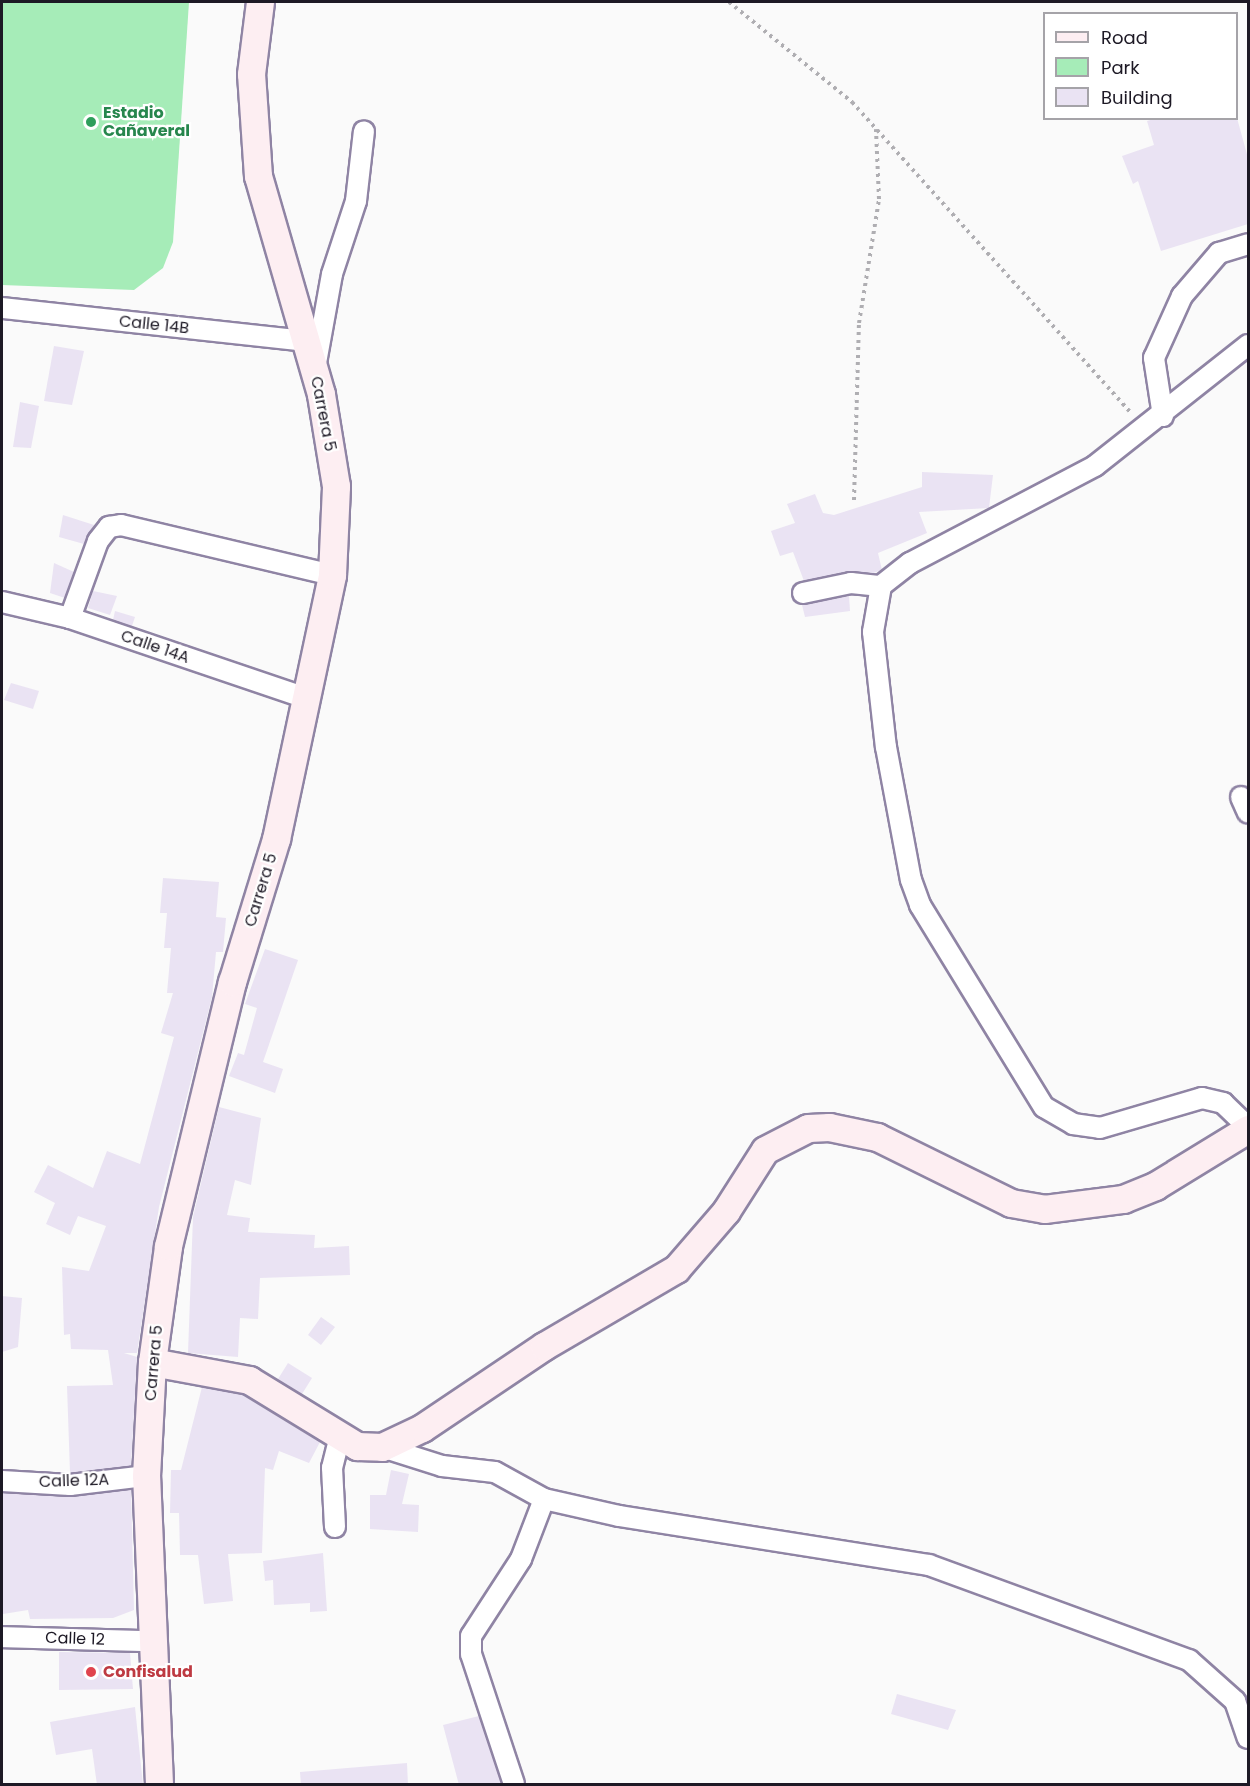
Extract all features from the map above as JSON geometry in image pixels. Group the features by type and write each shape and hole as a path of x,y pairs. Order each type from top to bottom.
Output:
{"main road":[{"name":"Carrera 5","path":"159,1785 149,1641 146,1476 152,1362 168,1246 194,1131 276,839 332,575 336,486 315,374 258,176 251,74 260,2"},
{"path":"152,1362 249,1380 357,1446 382,1446 422,1428 544,1346 676,1269 726,1211 765,1150 808,1128 829,1126 877,1137 1011,1203 1044,1209 1123,1199 1155,1186 1248,1128"}],"street":[{"path":"315,374 332,274 356,201 364,131"},
{"path":"1163,416 1154,358 1182,296 1218,253 1248,244"},
{"name":"Calle 14B","path":"2,308 306,341"},
{"path":"1248,345 1163,416 1095,466 910,563 881,586 873,632 886,747 911,880 920,905 1044,1107 1072,1124 1100,1128 1202,1098 1223,1103 1248,1128"},
{"path":"70,618 99,541 109,527 121,525 332,575"},
{"path":"803,593 851,583 881,586"},
{"name":"Calle 14A","path":"2,602 70,618 307,698"},
{"path":"335,1527 332,1468 340,1436"},
{"path":"382,1446 442,1466 495,1472 544,1499 619,1516 929,1565 1190,1660 1235,1701 1248,1738"},
{"name":"Calle 12A","path":"2,1481 70,1485 146,1476"},
{"path":"514,1785 471,1654 471,1636 521,1559 544,1499"},
{"name":"Calle 12","path":"2,1637 149,1641"}],"path":[{"path":"729,2 876,129 1145,429"},
{"path":"854,500 859,323 879,198 876,129"}],"green space":[{"name":"Estadio Cañaveral","path":"2,2 189,2 173,242 163,268 134,290 2,285"}],"building":[{"path":"1238,120 1248,158 1248,224 1161,251 1138,181 1133,184 1122,156 1154,145 1147,121"},
{"path":"54,346 84,351 72,405 44,401"},
{"path":"20,402 39,406 31,448 13,447"},
{"path":"922,472 993,475 989,508 919,512 927,533 878,553 882,570 873,573 849,571 804,581 793,552 780,556 771,531 795,523 787,504 815,494 823,513 834,515 922,487"},
{"path":"63,515 94,525 84,544 59,537"},
{"path":"54,563 74,572 65,598 50,593"},
{"path":"93,591 117,596 110,615 88,608"},
{"path":"849,596 850,611 805,617 802,605"},
{"path":"115,611 135,617 132,626 113,620"},
{"path":"11,683 39,691 33,709 4,700"},
{"path":"163,878 219,882 216,917 226,918 223,952 216,952 212,997 159,1207 137,1353 124,1353 137,1357 131,1466 70,1473 67,1386 113,1385 108,1350 71,1349 70,1334 64,1335 62,1267 89,1271 106,1226 78,1216 70,1235 46,1224 55,1203 34,1192 48,1165 93,1188 107,1151 140,1164 174,1037 161,1033 173,993 167,993 171,948 164,948 167,913 160,913"},
{"path":"265,949 298,960 263,1062 283,1069 275,1093 229,1076 238,1053 244,1055 257,1008 245,1004"},
{"path":"219,1107 261,1118 251,1185 235,1180 227,1215 250,1218 248,1232 315,1235 314,1248 349,1246 350,1275 260,1278 258,1319 240,1318 238,1357 188,1353 193,1217"},
{"path":"2,1296 22,1298 18,1347 2,1352"},
{"path":"321,1317 335,1327 321,1345 308,1335"},
{"path":"288,1363 312,1378 302,1394 278,1379"},
{"path":"202,1387 243,1395 320,1442 309,1463 279,1451 273,1470 265,1468 262,1553 228,1554 233,1601 204,1604 198,1555 180,1555 179,1513 170,1513 171,1470 181,1470"},
{"path":"391,1470 409,1474 402,1504 419,1505 418,1532 370,1529 370,1495 386,1495"},
{"path":"131,1490 134,1610 113,1618 30,1619 28,1610 3,1614 2,1493 69,1497"},
{"path":"323,1553 327,1611 310,1612 310,1603 274,1605 273,1580 265,1581 263,1561"},
{"path":"59,1652 130,1653 133,1689 59,1690"},
{"path":"897,1694 956,1710 948,1730 891,1714"},
{"path":"135,1707 143,1785 97,1785 92,1749 56,1755 50,1722"},
{"path":"479,1716 502,1785 459,1785 443,1725"},
{"path":"407,1763 408,1785 301,1785 300,1772"}],"place":[{"name":"Estadio Cañaveral","path":"91,122"},
{"name":"Confisalud","path":"91,1672"}]}
